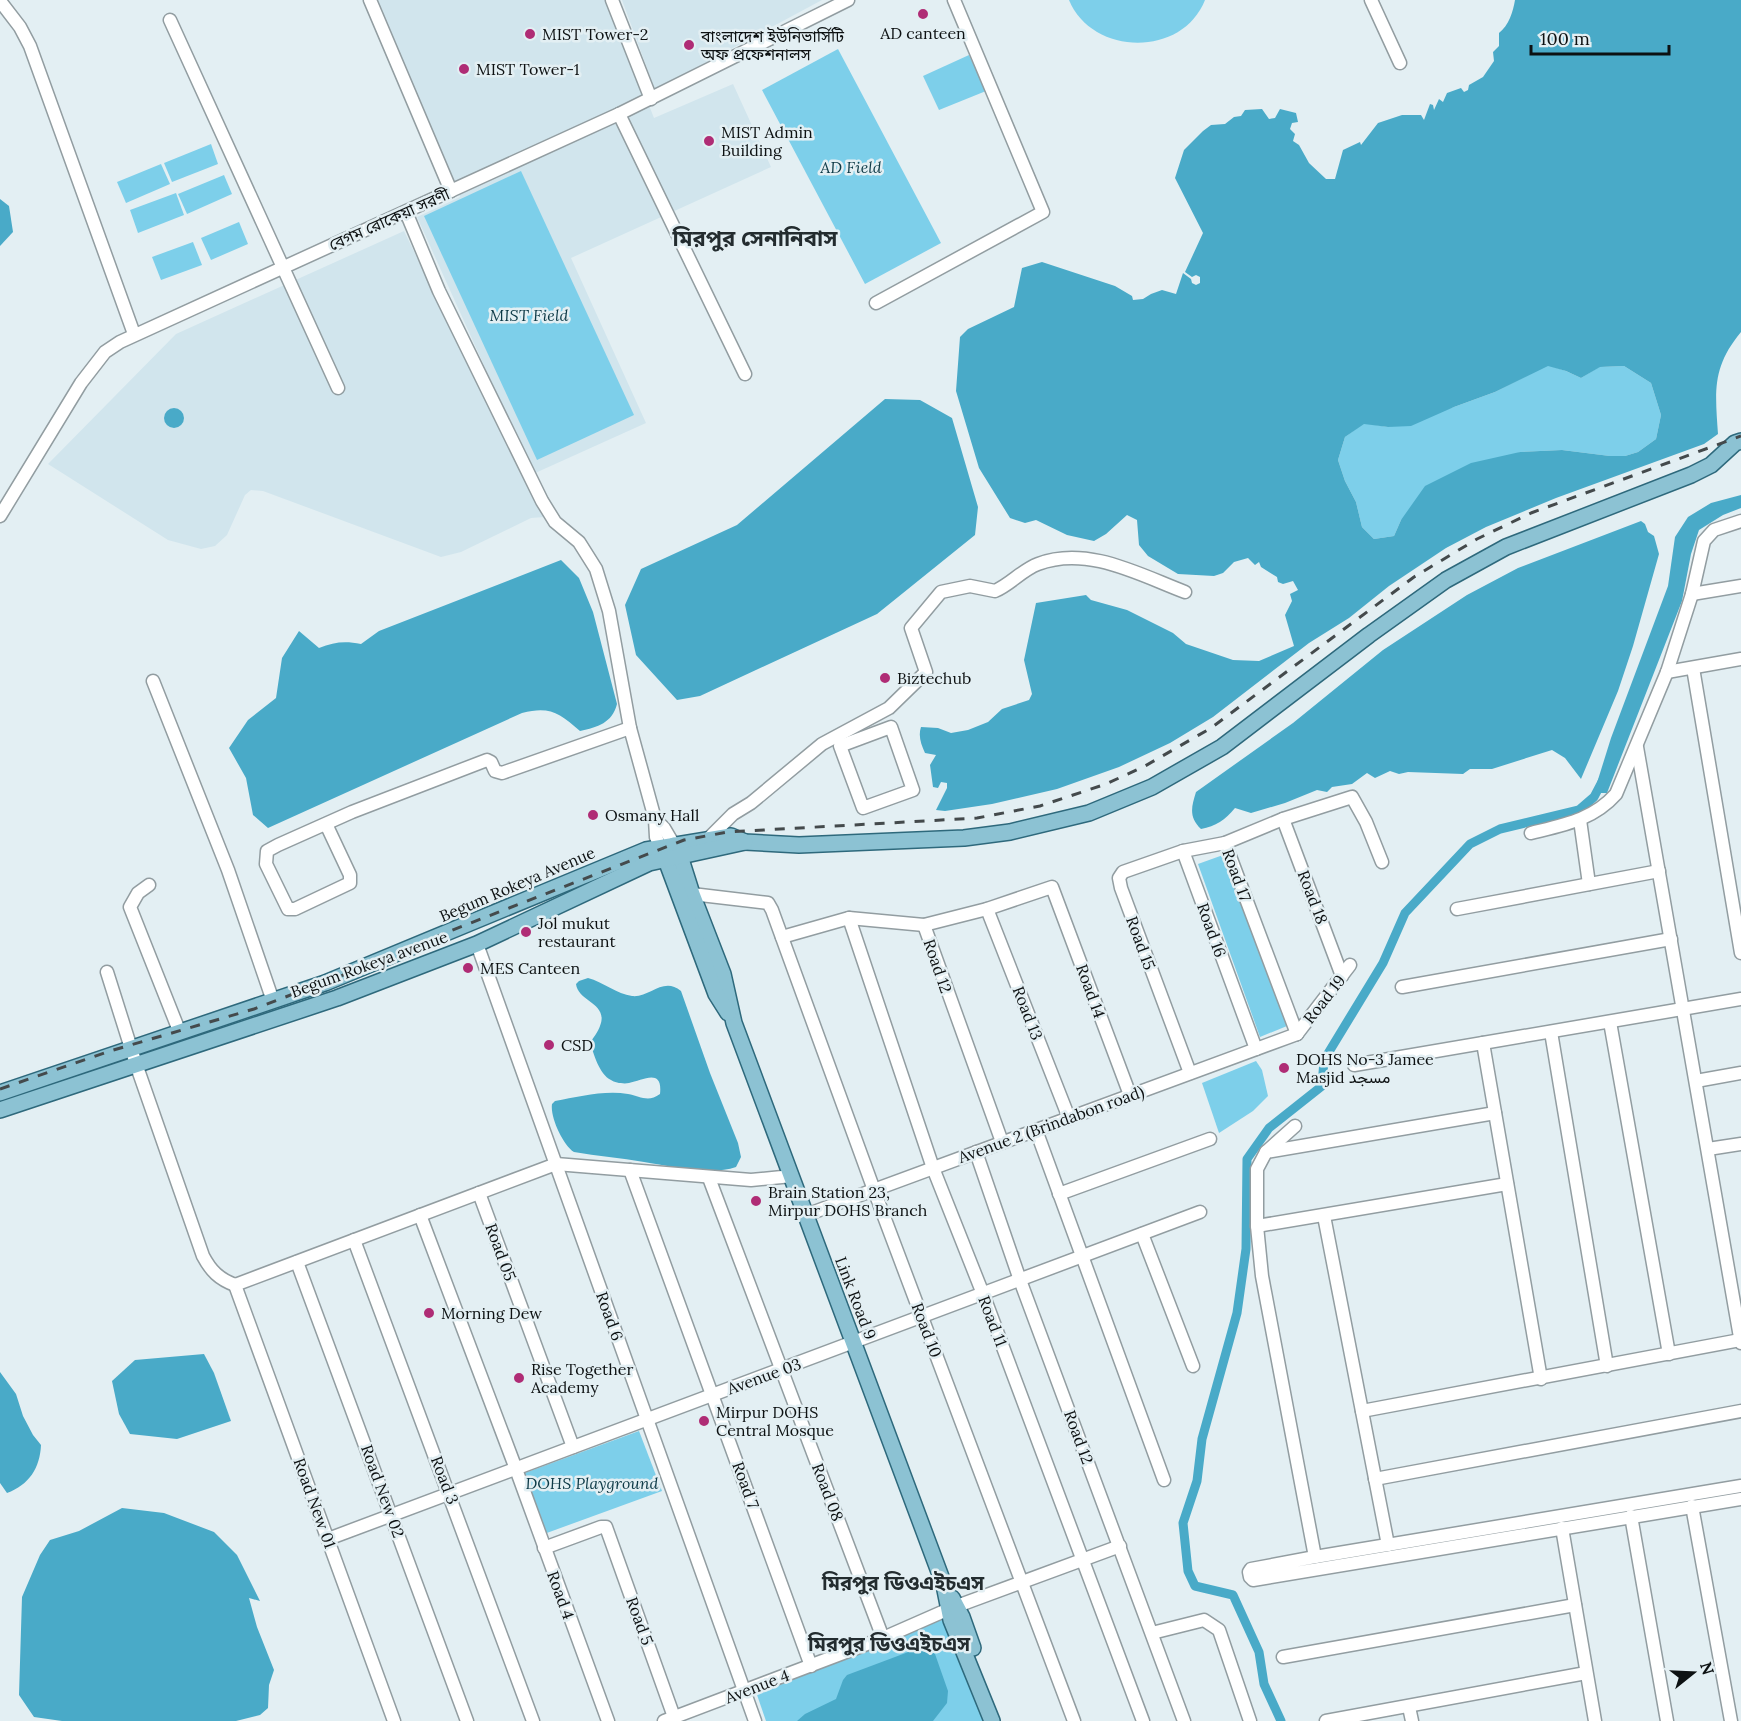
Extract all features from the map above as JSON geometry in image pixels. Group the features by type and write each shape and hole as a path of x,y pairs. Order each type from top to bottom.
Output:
{"main road":[{"path":"1719,460 1735,443 1741,441"},
{"path":"745,842 799,845 844,844 986,836 1064,820 1134,796 1189,768 1222,747 1446,579 1506,547 1683,479 1719,460 1741,453"},
{"name":"Begum Rokeya Avenue","path":"0,1093 273,1001 376,963 639,853 670,852 710,838 731,836 745,842"},
{"name":"Begum Rokeya avenue","path":"0,1110 337,998 477,944 670,852 745,842"},
{"name":"Link Road 9","path":"670,852 692,894 723,974 734,1023 944,1585 953,1608 962,1617 1000,1721"},
{"name":"Link Road 9","path":"670,852 716,994 734,1023"},
{"name":"Link Road 9","path":"953,1608 951,1620 992,1721"}],"street":[{"path":"370,0 451,191"},
{"path":"612,0 651,99"},
{"name":"বেগম রোকেয়া সরণী","path":"0,516 94,365 105,352 134,334 619,114 848,0"},
{"path":"876,303 1042,212 954,0"},
{"path":"1371,0 1400,63"},
{"path":"0,1 20,27 30,46 134,334"},
{"path":"170,21 338,388"},
{"path":"619,114 745,374"},
{"path":"406,212 439,291 542,501 555,522 579,542 596,569 609,611 630,728 655,819 656,837 670,852"},
{"path":"1531,833 1580,820 1599,810 1616,794 1667,672 1692,594 1706,537 1720,526 1741,521"},
{"path":"710,838 733,814 751,803 822,744 889,708 926,672 911,628 941,592 970,586 995,591 1035,565 1066,558 1084,559 1116,566 1185,592"},
{"path":"1692,594 1741,586"},
{"path":"1667,672 1741,659"},
{"path":"1693,668 1741,953"},
{"path":"153,681 228,870 273,1001"},
{"path":"859,724 864,737"},
{"path":"891,727 913,790 863,808 840,746 864,737 891,727"},
{"path":"326,824 350,875 350,883 295,909 288,909 266,864 267,851 326,824 487,760 491,762 495,771 502,773 630,728"},
{"path":"1362,1411 1741,1342 1637,747"},
{"name":"Road 17","path":"1297,1034 1225,843 1283,819 1352,797 1366,822 1382,862"},
{"name":"Road 18","path":"1283,819 1342,976"},
{"path":"1580,820 1588,884"},
{"path":"1183,851 1225,843"},
{"name":"Road 16","path":"1183,851 1256,1049"},
{"name":"Road 15","path":"1183,851 1123,872 1119,878 1190,1073"},
{"path":"1457,909 1659,871"},
{"path":"149,885 138,893 130,907 180,1033"},
{"name":"Road 14","path":"987,909 1052,887 1130,1095"},
{"name":"Road 10","path":"692,894 768,903 1074,1721"},
{"path":"782,938 849,918 924,925 987,909"},
{"name":"Road 13","path":"987,909 1069,1118"},
{"name":"Road 11","path":"849,918 933,1168 983,1294 1143,1721"},
{"name":"Road 12","path":"924,925 1002,1142"},
{"path":"1402,987 1671,939"},
{"name":"Road 6","path":"477,944 755,1721"},
{"name":"Road 19","path":"1297,1034 1350,965"},
{"path":"107,972 136,1064 203,1256 212,1271 235,1285 556,1164 709,1178 751,1180 792,1176"},
{"path":"1354,1065 1741,999"},
{"path":"1610,1022 1669,1354"},
{"path":"1551,1032 1606,1366"},
{"name":"Avenue 2 (Brindabon road)","path":"806,1215 1297,1034"},
{"path":"1483,1043 1541,1379"},
{"path":"1696,1081 1741,1073"},
{"path":"1266,1152 1495,1113"},
{"path":"1294,1126 1266,1152 1257,1169 1257,1226 1262,1276 1315,1557"},
{"path":"1036,1130 1164,1480"},
{"path":"1059,1194 1210,1139"},
{"path":"1708,1149 1741,1144"},
{"name":"Road 12","path":"976,1152 1020,1280 1184,1721"},
{"name":"Road 7","path":"630,1170 811,1666"},
{"name":"Road 08","path":"709,1178 883,1638"},
{"path":"1257,1226 1507,1184"},
{"name":"Road 05","path":"479,1193 573,1447"},
{"name":"Avenue 03","path":"328,1539 1200,1212"},
{"name":"Road 4","path":"420,1215 608,1721"},
{"path":"1324,1216 1388,1545"},
{"path":"1142,1234 1193,1366"},
{"name":"Road 3","path":"354,1240 533,1721"},
{"name":"Road New 02","path":"297,1262 467,1721"},
{"name":"Road New 01","path":"235,1285 394,1721"},
{"path":"1375,1479 1741,1411"},
{"path":"1741,1486 1315,1557 1251,1569 1249,1572 1253,1580 1741,1499"},
{"path":"1692,1506 1731,1721"},
{"path":"1631,1516 1667,1721"},
{"name":"Road 5","path":"544,1548 606,1527 669,1719"},
{"path":"1562,1528 1595,1721"},
{"name":"Avenue 4","path":"669,1719 883,1638 953,1608 1120,1546"},
{"path":"1283,1657 1575,1605"},
{"path":"1152,1634 1204,1620 1219,1630 1250,1721"},
{"path":"1326,1721 1586,1673"},
{"path":"1409,1707 1412,1721"}],"shaded area":[{"path":"377,0 607,0 654,118 733,84 771,167 571,258 646,423 533,474 417,217 460,197"},
{"name":"বাংলাদেশ ইউনিভার্সিটি অফ প্রফেশনালস","path":"622,0 822,0 655,90"},
{"path":"1515,0 1741,0 1741,332 1720,368 1716,392 1718,434 1704,444 1556,498 1486,527 1446,548 1389,586 1349,618 1309,643 1213,717 1170,743 1119,767 1057,789 992,804 945,811 936,810 947,788 947,783 941,782 938,788 933,787 930,765 936,755 925,753 920,740 921,727 938,728 951,733 968,730 988,722 1002,709 1029,700 1032,694 1024,660 1036,603 1086,595 1091,600 1127,610 1173,633 1186,644 1233,660 1259,661 1294,646 1285,615 1292,601 1290,594 1298,590 1293,581 1283,584 1278,582 1277,577 1261,567 1259,562 1255,565 1248,558 1234,562 1223,573 1214,576 1178,574 1148,556 1139,545 1137,520 1127,515 1106,534 1094,541 1067,535 1036,520 1025,523 1010,518 979,468 956,391 960,337 968,329 1014,307 1022,268 1042,262 1115,286 1132,296 1133,300 1143,299 1162,290 1176,294 1183,273 1191,279 1192,283 1196,285 1200,283 1200,277 1196,275 1192,277 1185,272 1203,233 1175,178 1184,150 1203,131 1211,125 1225,124 1234,117 1241,116 1245,110 1262,109 1269,119 1275,118 1280,109 1296,113 1298,122 1292,123 1290,129 1295,134 1293,141 1299,145 1309,163 1326,179 1335,179 1343,150 1360,142 1361,145 1378,123 1402,115 1421,115 1424,120 1430,104 1433,105 1434,110 1439,99 1443,102 1447,93 1461,88 1464,92 1468,90 1469,85 1483,77 1494,61 1493,52 1499,46 1499,33 1512,14","holes":["1548,366 1581,378 1600,367 1624,366 1651,383 1661,415 1656,439 1638,452 1625,456 1562,450 1520,452 1471,463 1425,486 1401,520 1394,536 1374,539 1362,527 1356,502 1345,481 1338,460 1345,437 1364,424 1388,427 1411,426 1495,392"]},
{"path":"0,199 9,206 13,232 0,246"},
{"path":"404,231 544,517 531,518 461,552 441,557 263,491 251,490 245,495 227,535 215,546 201,549 168,540 48,464 176,334"},
{"path":"885,399 920,400 952,418 978,507 975,535 877,614 700,696 677,700 636,655 625,605 641,569 737,525"},
{"path":"174,408 181,411 184,418 181,425 174,428 167,425 164,418 167,411"},
{"path":"1741,495 1741,508 1723,515 1699,530 1691,554 1682,601 1607,793 1601,793 1596,786 1611,738 1668,586 1675,537 1688,517 1711,503"},
{"path":"1641,521 1648,532 1654,536 1659,554 1618,691 1581,779 1565,758 1552,750 1492,769 1470,769 1463,774 1408,772 1399,774 1390,771 1375,778 1367,773 1352,784 1332,787 1327,792 1317,790 1251,813 1235,808 1216,824 1201,829 1197,825 1192,812 1196,792 1293,723 1383,650 1467,595 1518,568"},
{"path":"561,560 579,578 593,612 617,704 608,720 598,726 580,731 554,713 540,710 522,713 268,828 253,815 246,778 229,748 248,720 276,698 282,658 299,631 319,648 340,643 361,644 379,631"},
{"path":"588,978 632,996 639,996 668,986 681,991 738,1143 741,1157 736,1167 715,1171 678,1168 574,1152 566,1143 553,1116 552,1104 555,1101 600,1093 628,1094 644,1098 656,1097 660,1094 660,1086 655,1078 620,1083 607,1077 600,1069 590,1043 597,1033 602,1018 597,1007 582,995 576,984"},
{"path":"204,1354 214,1373 231,1421 177,1439 130,1434 119,1414 112,1381 135,1360"},
{"path":"0,1372 16,1394 23,1416 41,1445 36,1468 32,1475 15,1490 7,1493 0,1483"},
{"path":"122,1508 164,1513 214,1532 237,1555 260,1601 249,1598 257,1627 274,1670 269,1685 268,1708 260,1715 236,1721 62,1721 34,1717 19,1695 22,1597 40,1555 50,1540 79,1531"},
{"path":"919,1648 928,1649 935,1654 948,1691 947,1703 933,1721 797,1721 805,1714 836,1699 847,1675"}],"green space":[{"path":"1069,0 1205,0 1193,19 1177,32 1158,40 1137,43 1116,40 1097,32 1081,18"},
{"name":"AD Field","path":"838,49 941,243 865,284 762,90"},
{"path":"969,55 986,91 939,110 923,76"},
{"path":"211,144 218,164 172,182 164,163"},
{"path":"161,164 170,184 126,203 117,182"},
{"name":"MIST Field","path":"521,171 634,415 537,460 424,216"},
{"path":"224,175 232,194 187,214 178,194"},
{"path":"176,193 184,215 138,233 130,210"},
{"path":"239,222 248,244 211,260 201,238"},
{"path":"193,242 202,265 161,280 152,257"},
{"path":"1548,365 1581,378 1599,367 1624,366 1651,383 1661,415 1656,439 1638,452 1625,456 1562,450 1520,452 1401,520 1394,536 1374,539 1362,527 1356,502 1345,481 1338,460 1345,437 1364,423 1388,427 1454,407 1495,392"},
{"path":"1223,855 1287,1026 1260,1037 1198,864"},
{"path":"1256,1061 1262,1070 1268,1096 1253,1111 1219,1133 1202,1083"},
{"name":"DOHS Playground","path":"639,1431 662,1491 544,1534 522,1474"},
{"path":"946,1614 990,1721 766,1721 756,1692"}],"waterway":[{"path":"1281,1721 1264,1684 1259,1652 1233,1595 1195,1586 1188,1571 1183,1523 1197,1481 1202,1439 1237,1313 1246,1249 1247,1159 1269,1128 1322,1086 1324,1060 1383,963 1405,913 1470,844 1500,829 1579,810 1594,797 1604,778"}],"railway":[{"path":"0,1089 110,1051 254,1009 684,840 728,832 977,818 1040,806 1106,784 1145,766 1211,728 1414,577 1477,539 1531,513 1741,436"}],"place":[{"name":"AD canteen","path":"923,14"},
{"name":"MIST Tower-2","path":"530,34"},
{"name":"বাংলাদেশ ইউনিভার্সিটি অফ প্রফেশনালস","path":"689,45"},
{"name":"MIST Tower-1","path":"464,69"},
{"name":"MIST Admin Building","path":"709,141"},
{"name":"Biztechub","path":"885,678"},
{"name":"Osmany Hall","path":"593,815"},
{"name":"Jol mukut restaurant","path":"526,932"},
{"name":"MES Canteen","path":"468,968"},
{"name":"CSD","path":"549,1045"},
{"name":"DOHS No-3 Jamee Masjid مسجد","path":"1284,1068"},
{"name":"Brain Station 23, Mirpur DOHS Branch","path":"756,1201"},
{"name":"Morning Dew","path":"429,1313"},
{"name":"Rise Together Academy","path":"519,1378"},
{"name":"Mirpur DOHS Central Mosque","path":"704,1421"}],"district":[{"name":"মিরপুর সেনানিবাস","path":"755,238"},
{"name":"মিরপুর ডিওএইচএস","path":"903,1583"},
{"name":"মিরপুর ডিওএইচএস","path":"889,1644"}]}
